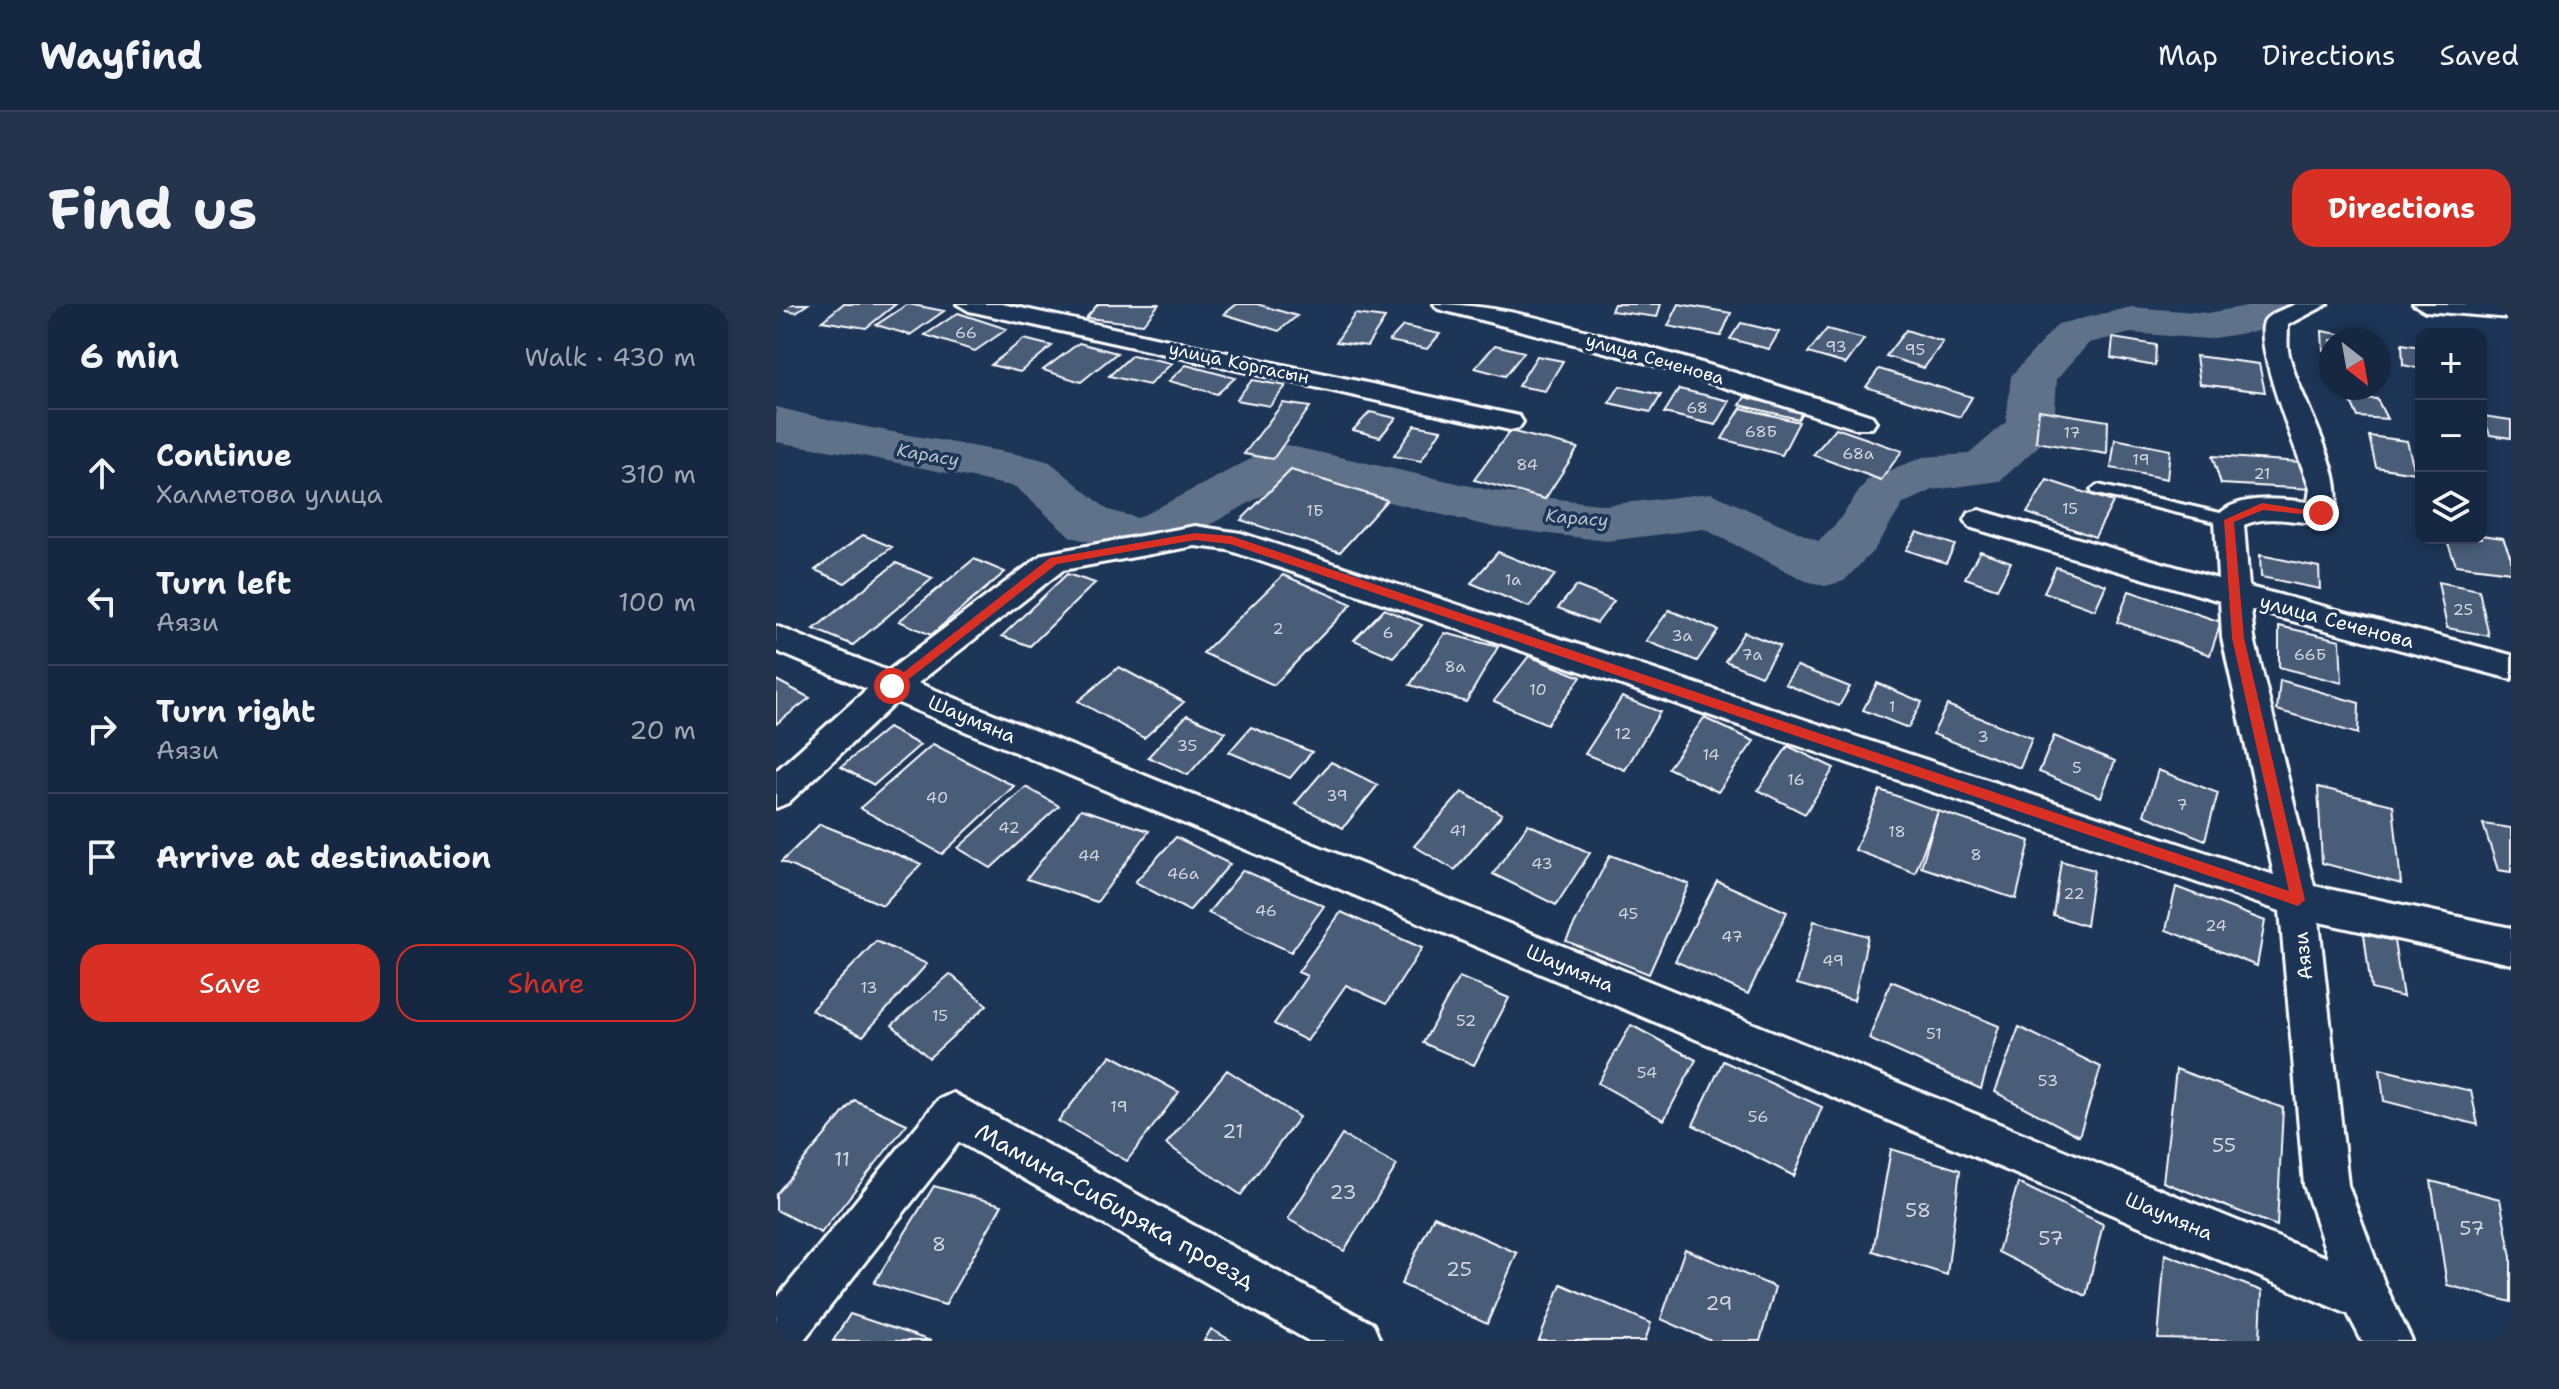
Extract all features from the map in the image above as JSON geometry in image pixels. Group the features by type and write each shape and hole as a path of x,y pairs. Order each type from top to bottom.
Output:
{"street":[{"name":"улица Коргасын","path":"969,304 1510,422"},
{"name":"улица Сеченова","path":"1446,304 1482,308 1775,393 1863,422"},
{"path":"2229,520 2262,507 2321,513 2324,488 2276,351 2276,322 2316,304"},
{"path":"2425,304 2511,311"},
{"name":"улица Сеченова","path":"1979,520 2234,594 2511,667"},
{"name":"Аязи","path":"2229,520 2238,638 2298,900 2326,1185 2365,1297 2388,1341"},
{"path":"776,793 892,686 1054,561 1195,536 1231,540 2298,900 2511,946"},
{"name":"Шаумяна","path":"776,638 2365,1297"},
{"name":"Мамина-Сибиряка проезд","path":"776,1337 953,1115 1356,1341"}],"lane":[{"path":"2098,490 2229,520"}],"building":[{"path":"776,304 808,304 796,312 776,308"},
{"path":"843,304 896,304 866,328 822,321"},
{"path":"908,304 944,311 910,335 876,325"},
{"path":"1098,304 1159,304 1143,324 1086,318"},
{"path":"1237,304 1257,304 1297,316 1279,331 1224,314"},
{"path":"1614,304 1661,304 1657,317 1611,311"},
{"path":"1679,304 1731,313 1721,336 1668,326"},
{"path":"958,313 1007,329 975,351 925,335"},
{"path":"1355,314 1385,318 1367,346 1336,342"},
{"path":"1741,323 1779,332 1769,349 1730,339"},
{"path":"1403,326 1440,334 1427,349 1389,341"},
{"path":"1827,329 1864,339 1846,364 1808,353"},
{"path":"1906,330 1943,342 1924,368 1886,356"},
{"path":"2113,338 2156,345 2155,366 2111,358"},
{"path":"1024,339 1052,346 1020,372 991,365"},
{"path":"1079,343 1117,353 1081,382 1043,370"},
{"path":"2402,344 2415,346 2415,368 2403,365"},
{"path":"1495,345 1524,352 1505,376 1475,368"},
{"path":"1132,355 1172,363 1149,385 1109,376"},
{"path":"1537,356 1563,361 1545,391 1518,386"},
{"path":"2196,356 2259,364 2265,392 2200,384"},
{"path":"1186,365 1235,378 1217,394 1169,381"},
{"path":"1879,369 1972,397 1960,417 1866,387"},
{"path":"1252,380 1286,386 1270,406 1236,400"},
{"path":"1620,386 1661,395 1651,412 1609,403"},
{"path":"1679,389 1730,401 1716,425 1664,413"},
{"path":"1745,397 1803,411 1798,419 1740,405"},
{"path":"2350,400 2378,400 2387,419 2358,417"},
{"path":"1283,403 1310,407 1273,459 1244,454"},
{"path":"1741,408 1799,422 1782,455 1722,439"},
{"path":"2039,410 2108,421 2107,454 2036,442"},
{"path":"1370,412 1396,418 1380,437 1353,430"},
{"path":"2487,417 2511,420 2511,438 2490,435"},
{"path":"1415,425 1441,430 1421,461 1394,456"},
{"path":"1836,428 1902,451 1881,480 1813,455"},
{"path":"1510,431 1578,448 1545,499 1474,480"},
{"path":"2369,436 2407,441 2415,473 2376,467"},
{"path":"2115,439 2170,450 2167,479 2111,468"},
{"path":"2212,456 2301,462 2312,489 2221,484"},
{"path":"1291,470 1387,500 1340,552 1241,520"},
{"path":"2047,480 2113,502 2095,537 2027,513"},
{"path":"1917,532 1955,545 1946,563 1906,550"},
{"path":"863,535 892,547 845,583 815,570"},
{"path":"2487,536 2503,538 2511,558 2511,572 2456,565 2448,544 2487,544"},
{"path":"1980,551 2011,562 1997,589 1965,578"},
{"path":"1498,552 1555,575 1529,607 1471,583"},
{"path":"2260,555 2319,567 2320,589 2261,577"},
{"path":"974,559 1005,572 931,635 899,621"},
{"path":"896,563 933,578 853,645 814,629"},
{"path":"2056,567 2106,585 2095,610 2044,592"},
{"path":"1067,574 1095,583 1030,646 1002,636"},
{"path":"1283,575 1352,604 1274,685 1203,653"},
{"path":"2438,582 2479,590 2489,636 2447,628"},
{"path":"1576,586 1614,601 1597,623 1558,608"},
{"path":"2129,591 2221,622 2210,655 2117,622"},
{"path":"1384,609 1422,625 1393,657 1354,640"},
{"path":"1669,610 1718,630 1697,661 1646,641"},
{"path":"2279,626 2340,640 2342,683 2279,667"},
{"path":"1744,632 1780,646 1761,676 1725,661"},
{"path":"1445,633 1498,647 1466,702 1410,685"},
{"path":"1529,656 1581,677 1547,724 1494,701"},
{"path":"1797,666 1850,687 1839,706 1785,684"},
{"path":"1119,667 1184,702 1144,738 1078,701"},
{"path":"776,680 810,698 776,724"},
{"path":"2280,680 2359,703 2358,734 2277,710"},
{"path":"1877,683 1922,702 1908,728 1863,710"},
{"path":"1622,697 1660,712 1625,770 1585,754"},
{"path":"1947,705 2032,738 2020,768 1933,734"},
{"path":"1187,715 1226,732 1188,775 1148,757"},
{"path":"1704,718 1754,741 1718,792 1668,768"},
{"path":"1251,727 1312,752 1290,778 1229,752"},
{"path":"888,728 920,745 874,785 841,767"},
{"path":"2054,736 2115,761 2101,797 2039,772"},
{"path":"933,744 1014,786 942,854 860,808"},
{"path":"1788,746 1834,768 1805,814 1758,790"},
{"path":"1331,762 1378,785 1343,828 1295,804"},
{"path":"2158,770 2218,793 2205,840 2144,815"},
{"path":"1026,787 1059,806 991,868 958,848"},
{"path":"2318,787 2393,805 2401,884 2322,863"},
{"path":"1880,790 1938,811 1915,873 1855,850"},
{"path":"1462,792 1502,814 1455,870 1414,846"},
{"path":"1081,809 1149,831 1097,902 1027,879"},
{"path":"1938,811 2030,841 2016,899 1921,867"},
{"path":"820,824 921,864 883,905 781,862"},
{"path":"1528,824 1590,853 1556,905 1493,874"},
{"path":"2483,824 2511,828 2511,872 2498,870"},
{"path":"1176,837 1230,864 1189,911 1135,882"},
{"path":"1610,855 1689,884 1649,974 1566,941"},
{"path":"2061,861 2094,870 2086,926 2053,915"},
{"path":"1243,870 1324,906 1291,952 1208,913"},
{"path":"1717,881 1787,912 1748,994 1675,961"},
{"path":"2176,887 2265,921 2257,966 2166,930"},
{"path":"1341,912 1422,948 1386,1004 1346,985 1307,1041 1274,1024 1307,976 1298,972"},
{"path":"1814,921 1868,936 1854,1000 1797,984"},
{"path":"2364,934 2394,941 2403,997 2371,989"},
{"path":"876,941 927,964 863,1036 811,1010"},
{"path":"950,974 987,1005 929,1058 892,1025"},
{"path":"1459,977 1509,998 1474,1065 1423,1043"},
{"path":"1891,981 1999,1026 1981,1089 1869,1039"},
{"path":"1631,1025 1696,1060 1664,1120 1598,1083"},
{"path":"2019,1027 2101,1067 2079,1136 1995,1092"},
{"path":"1111,1055 1179,1092 1127,1161 1058,1121"},
{"path":"1723,1061 1822,1107 1794,1176 1693,1125"},
{"path":"2176,1069 2283,1108 2277,1226 2163,1182"},
{"path":"2380,1069 2471,1091 2478,1125 2384,1101"},
{"path":"1227,1070 1299,1117 1241,1195 1166,1144"},
{"path":"854,1100 907,1124 821,1233 776,1210 776,1194"},
{"path":"1342,1135 1397,1165 1344,1251 1288,1219"},
{"path":"1891,1149 1960,1170 1947,1275 1873,1251"},
{"path":"2431,1181 2500,1199 2511,1257 2511,1302 2447,1285"},
{"path":"2018,1183 2103,1224 2086,1296 1998,1252"},
{"path":"934,1186 1002,1205 945,1305 874,1283"},
{"path":"1434,1216 1517,1253 1487,1324 1401,1284"},
{"path":"1685,1249 1775,1287 1760,1341 1711,1341 1661,1319"},
{"path":"2165,1254 2262,1291 2260,1341 2158,1339"},
{"path":"1561,1284 1651,1323 1645,1341 1539,1341"},
{"path":"850,1314 931,1341 833,1341"},
{"path":"1211,1329 1232,1341 1204,1341"}],"waterway":[{"name":"Карасу","path":"776,422 789,430 858,439 1032,474 1090,524 1144,538 1286,461 1493,509 1607,523 1711,511 1825,567 1855,537 1885,492 1923,474 1982,469 2030,427 2034,376 2074,333 2131,320 2208,326 2269,316 2288,304"}],"route":[{"path":"892,686 1054,561 1160,545 1195,536 1231,540 2298,900 2238,638 2229,520 2262,507 2321,513"}]}
